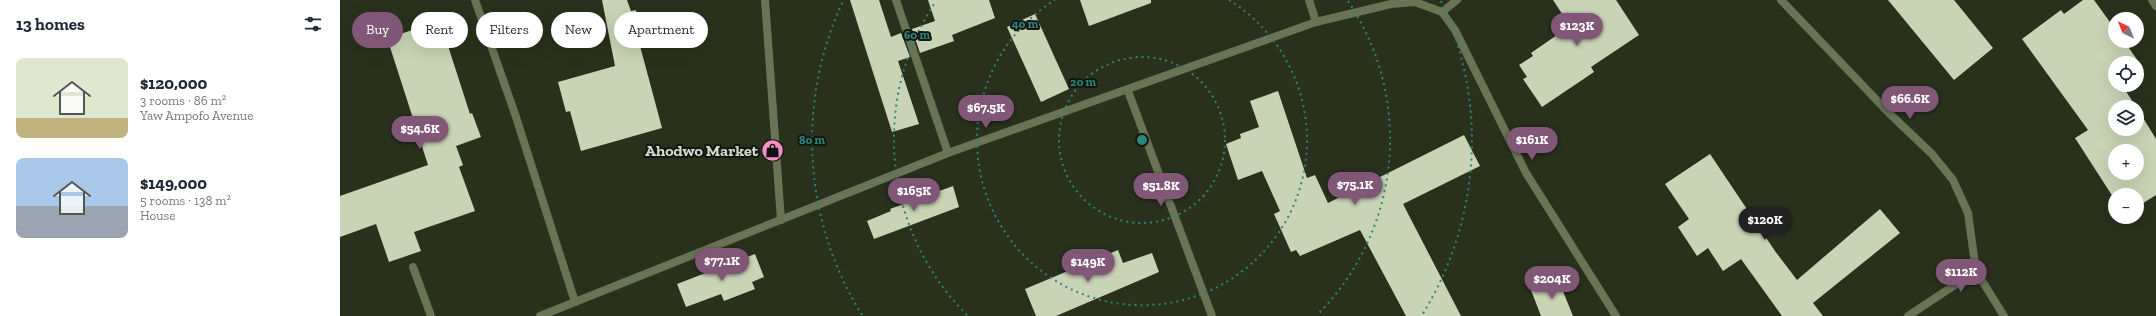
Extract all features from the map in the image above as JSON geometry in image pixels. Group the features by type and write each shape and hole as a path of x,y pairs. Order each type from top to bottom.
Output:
{"street":[{"path":"475,0 515,114 575,302"},
{"path":"765,0 781,220"},
{"path":"896,0 948,153"},
{"path":"1309,0 1316,22"},
{"path":"1442,12 1456,0"},
{"path":"1781,0 1890,114 1932,154 1953,180 1968,213 1976,271 2004,316"},
{"path":"2152,0 2156,6"},
{"path":"540,316 948,153 1316,22 1391,4 1415,2 1442,12 1455,30 1526,173 1616,316"},
{"path":"1128,90 1212,316"},
{"path":"413,267 431,316"},
{"path":"1908,316 1976,271"}],"building":[{"path":"602,0 627,0 631,11 636,10 636,12 614,12 614,48 641,48 662,128 581,151 570,111 566,112 558,82 615,66 606,20 606,12 604,12"},
{"path":"850,0 879,0 891,37 901,33 910,57 898,61 919,124 892,132"},
{"path":"928,0 989,0 995,18 952,35 954,41 920,53 912,29 935,21"},
{"path":"1080,0 1151,0 1151,3 1089,26"},
{"path":"1553,0 1616,0 1639,35 1591,67 1594,72 1542,107 1523,79 1527,77 1519,65 1533,56 1531,53 1570,26"},
{"path":"1888,0 1954,0 1993,48 1954,80"},
{"path":"2083,0 2094,0 2108,19 2108,48 2129,48 2134,56 2108,56 2108,92 2126,92 2132,100 2108,100 2108,136 2144,136 2144,119 2156,139 2156,195 2144,203 2144,188 2108,189 2075,138 2088,130 2022,39 2061,10 2064,14"},
{"path":"1035,14 1069,89 1041,102 1007,27"},
{"path":"411,30 411,48 449,48 470,114 472,113 481,137 456,146 463,165 459,167 475,211 414,232 421,251 389,262 376,224 340,237 340,196 428,165 390,48 403,48 403,33"},
{"path":"1278,91 1307,178 1315,175 1328,203 1464,135 1480,166 1403,204 1461,316 1406,316 1360,230 1300,256 1296,250 1291,252 1274,214 1280,211 1262,171 1238,180 1226,144 1241,138 1240,134 1259,127 1250,101"},
{"path":"1710,154 1775,251 1797,280 1880,209 1900,233 1813,303 1823,316 1782,316 1741,259 1723,271 1708,248 1697,256 1678,227 1689,219 1665,184"},
{"path":"953,186 959,207 874,239 867,221 891,211 890,209"},
{"path":"1118,250 1123,263 1152,253 1159,272 1056,316 1036,316 1025,289"},
{"path":"755,254 764,277 752,282 755,289 724,301 721,294 686,307 677,284"},
{"path":"1558,279 1573,316 1541,316 1531,290"}],"place":[{"name":"Ahodwo Market","path":"773,150"}]}
